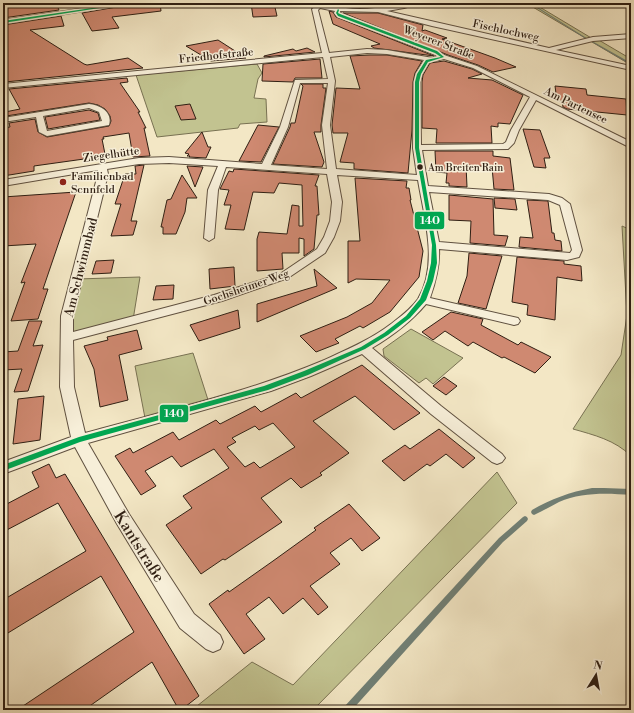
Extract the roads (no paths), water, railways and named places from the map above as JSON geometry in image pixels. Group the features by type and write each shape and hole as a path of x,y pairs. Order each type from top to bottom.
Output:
{"street":[{"path":"3,22 52,12 131,3"},
{"path":"307,3 317,10 377,10 403,7 417,3"},
{"name":"Gochsheimer Weg","path":"67,338 218,298 284,276 304,264 321,251 329,237 335,221 338,202 331,172 326,125 332,81 317,10"},
{"name":"Weyerer Straße","path":"338,10 337,13 339,15 436,52 443,57 469,64 534,97"},
{"name":"Fischlochweg","path":"377,10 432,24 631,68"},
{"path":"548,49 593,40 631,36"},
{"name":"Friedhofstraße","path":"3,86 378,51 431,59"},
{"path":"3,468 80,440 266,388 306,373 363,348 386,334 408,317 423,300 430,282 434,263 434,245 417,148 417,82 423,67 431,59 443,57"},
{"path":"265,167 284,127 297,82 332,81"},
{"name":"Am Partensee","path":"417,148 505,147 510,143 515,130 534,97 574,115 631,145"},
{"path":"3,120 39,114 96,106 100,108 107,120 106,123 47,134 44,132 39,114"},
{"name":"Ziegelhütte","path":"3,183 139,161 169,160 331,172 422,183"},
{"path":"209,238 211,202 217,179 223,164"},
{"name":"Am Schwimmbad","path":"80,440 67,387 67,316 103,174 102,167"},
{"path":"422,183 549,197 559,200 565,204 577,250 575,255 567,257 434,245"},
{"path":"423,300 514,321"},
{"path":"363,348 497,458"},
{"name":"Kantstraße","path":"80,440 90,461 123,519 187,621 214,642"}],"waterway":[{"path":"530,3 587,39"},
{"path":"591,41 631,64"},
{"path":"534,512 558,499 569,495 604,490 631,492"},
{"path":"347,710 501,540 525,519"}],"place":[{"name":"Am Breiten Rain","path":"420,167"},
{"name":"Familienbad Sennfeld","path":"63,182"}]}
